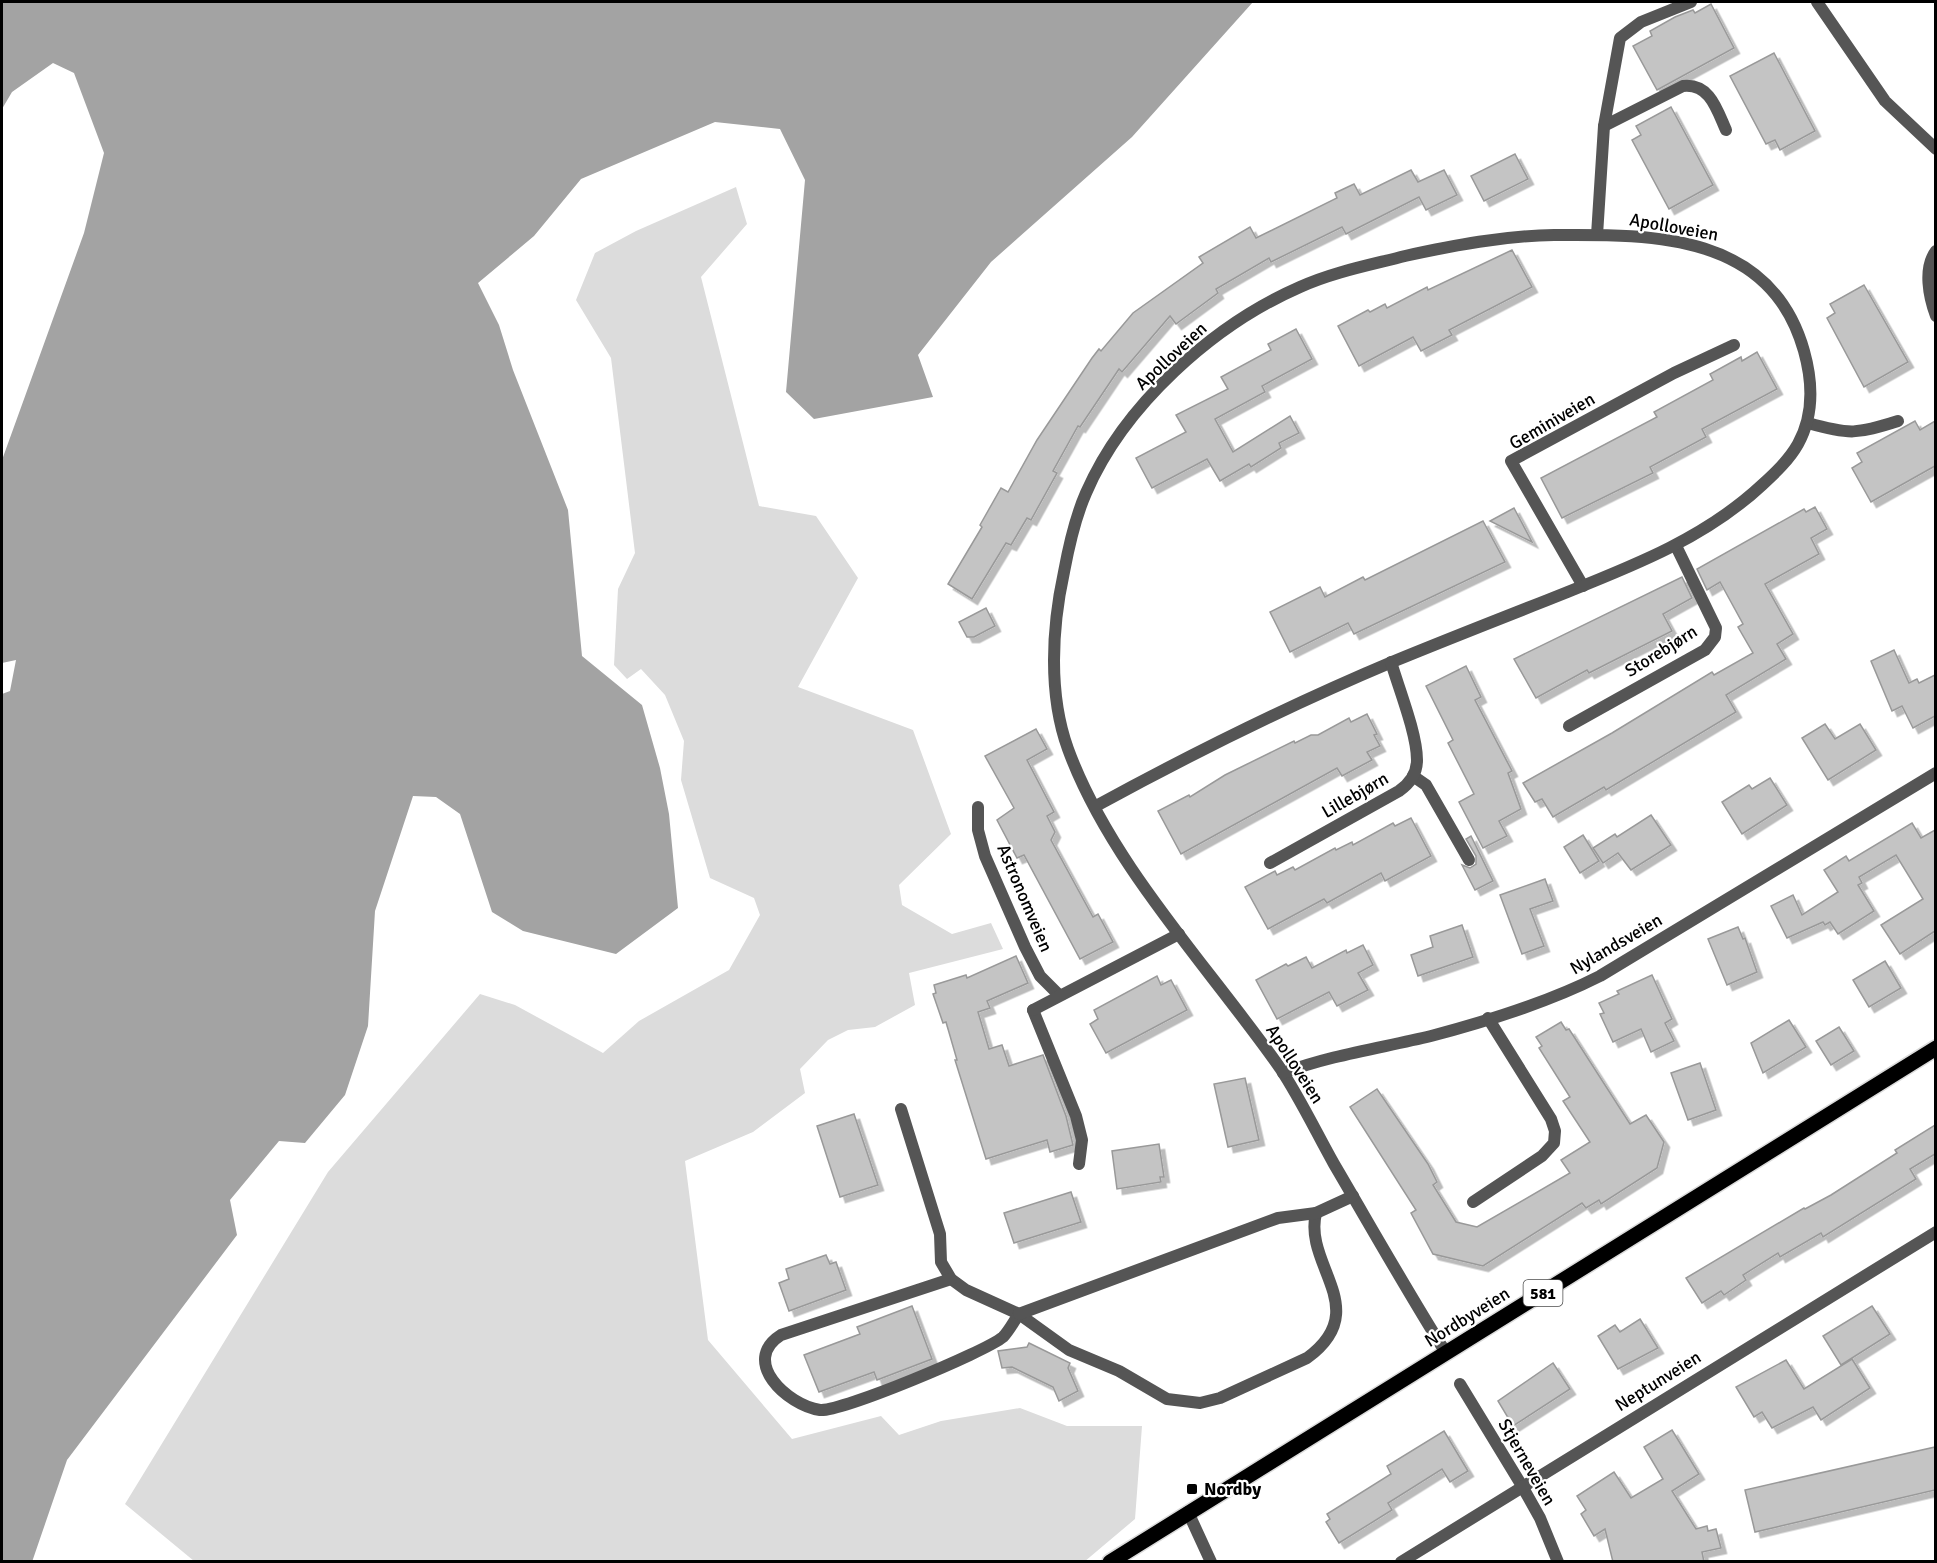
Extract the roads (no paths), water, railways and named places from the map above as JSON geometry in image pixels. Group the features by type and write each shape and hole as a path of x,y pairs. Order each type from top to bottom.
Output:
{"main road":[{"name":"Nordbyveien","path":"1110,1562 1935,1048"}],"street":[{"path":"1597,235 1604,126 1620,38 1641,22 1691,2"},
{"path":"1817,2 1885,101 1935,149"},
{"path":"1604,126 1683,86 1692,85 1709,95 1726,130"},
{"name":"Apolloveien","path":"1096,806 1253,723 1391,662 1583,586 1676,546 1722,518 1762,485 1790,457 1808,423 1811,387 1803,346 1790,313 1771,287 1739,261 1705,248 1641,238 1597,235 1485,239 1328,277 1283,295 1222,333 1198,350 1156,391 1118,438 1085,495 1069,547 1056,611 1057,696 1063,732 1070,754 1096,806 1130,866 1283,1073 1446,1353"},
{"path":"1935,251 1930,259 1929,278 1929,297 1935,316"},
{"name":"Geminiveien","path":"1583,586 1511,461 1674,373 1734,345"},
{"path":"1808,423 1835,431 1860,433 1898,421"},
{"name":"Storebjørn","path":"1569,726 1705,650 1710,644 1716,628 1676,546"},
{"name":"Lillebjørn","path":"1270,863 1398,791 1413,776 1417,760 1415,744 1391,662"},
{"name":"Nylandsveien","path":"1283,1073 1312,1062 1431,1035 1488,1018 1550,999 1600,976 1935,773"},
{"path":"1413,776 1426,785 1468,861"},
{"name":"Astronomveien","path":"978,807 978,830 986,856 1024,947 1040,976 1059,995"},
{"path":"1079,1164 1082,1140 1076,1116 1034,1010 1179,934"},
{"path":"1473,1202 1542,1156 1554,1143 1555,1131 1551,1119 1488,1018"},
{"path":"901,1109 940,1234 942,1262 951,1279 966,1290 1019,1314 1069,1350 1119,1371 1167,1399 1200,1403 1220,1398 1307,1358 1319,1349 1337,1313 1328,1272 1316,1248 1312,1228 1316,1214"},
{"path":"951,1279 781,1335 771,1341 765,1355 771,1378 776,1387 802,1404 821,1410 848,1406 976,1352 1004,1336 1019,1314 1278,1218 1316,1214 1353,1196"},
{"name":"Neptunveien","path":"1401,1562 1935,1232"},
{"name":"Stjerneveien","path":"1460,1384 1540,1518 1558,1562"},
{"path":"1188,1512 1211,1562"}],"place":[{"name":"Nordby","path":"1192,1489"}]}
